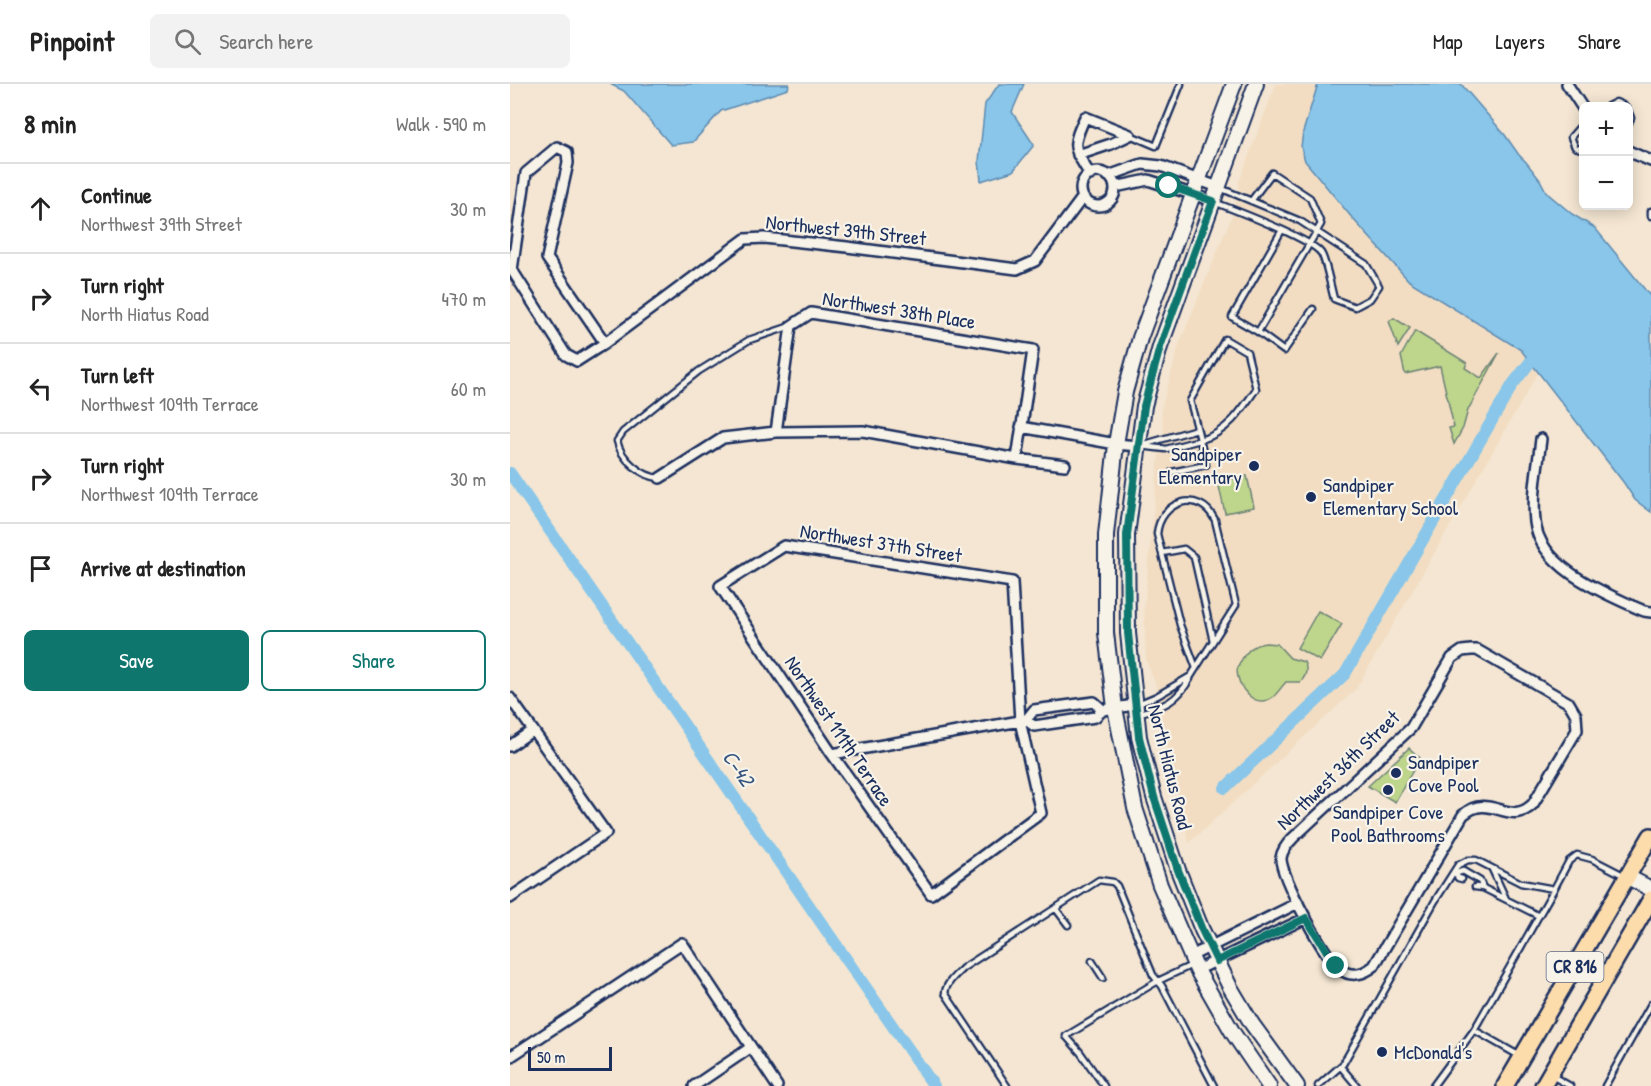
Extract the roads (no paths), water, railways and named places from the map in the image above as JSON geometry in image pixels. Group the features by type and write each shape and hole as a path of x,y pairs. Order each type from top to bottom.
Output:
{"main road":[{"name":"North Hiatus Road","path":"1234,84 1140,338 1125,392 1116,444 1106,535 1106,628 1109,709 1135,807 1160,885 1194,963 1233,1033 1269,1086"},
{"name":"North Hiatus Road","path":"1256,84 1160,347 1144,406 1127,535 1128,633 1135,710 1148,771 1178,870 1217,961 1252,1024 1297,1086"},
{"name":"CR 816","path":"1505,1086 1651,836"},
{"path":"1628,877 1651,889"},
{"name":"CR 816","path":"1546,1080 1651,899"}],"street":[{"path":"1567,84 1579,102"},
{"path":"1130,135 1085,117 1074,142 1078,155 1090,175 1096,173 1108,176 1142,164 1161,166 1218,187"},
{"path":"1078,155 1130,135"},
{"name":"Northwest 39th Street","path":"606,344 547,258 568,163 567,152 557,147 526,173 512,270 566,355 577,361 606,344 746,239 764,238 1017,269 1035,261 1083,197 1082,185 1090,175"},
{"path":"1633,153 1651,161"},
{"path":"1141,182 1142,164"},
{"path":"1083,197 1093,205 1100,206 1111,200 1115,187 1108,176"},
{"path":"1115,187 1148,180 1213,201"},
{"name":"Northwest 38th Place","path":"791,326 811,313 1033,350 1021,427"},
{"path":"776,432 791,326"},
{"path":"1017,459 1021,427 1138,446"},
{"path":"660,478 723,438 776,432 863,431 1017,459 1065,465"},
{"path":"1541,439 1535,523 1544,548 1559,563 1587,584 1644,611 1651,612"},
{"name":"Northwest 37th Street","path":"720,586 784,546 1012,582 1023,720"},
{"name":"Northwest 111th Terrace","path":"720,586 832,754 930,894 1041,813 1023,720"},
{"name":"Northwest 36th Street","path":"1298,903 1282,866 1283,851 1293,838 1411,728 1456,654 1465,650 1477,650 1569,703 1576,715 1577,730 1533,804 1517,813 1479,806 1463,815 1372,968 1364,973 1347,973 1336,966 1306,918"},
{"path":"510,698 606,832 510,898"},
{"path":"832,754 1023,720 1034,710 1094,702 1109,709 1135,710"},
{"path":"1023,720 1034,726 1095,717 1109,709"},
{"path":"510,746 533,730"},
{"path":"1298,903 1306,918 1217,961 1194,963 1210,947 1298,903"},
{"path":"510,1057 682,943 777,1086"},
{"path":"694,1086 750,1048"}],"lane":[{"path":"1130,135 1156,146 1181,84"},
{"path":"1579,128 1571,137 1575,147 1579,148"},
{"path":"1251,201 1272,173 1310,198 1321,224 1258,332"},
{"path":"1213,201 1282,230 1321,253 1334,299 1354,307 1370,299 1379,286 1366,264 1300,221 1218,187"},
{"path":"1651,211 1651,216"},
{"path":"1282,230 1232,317 1284,351 1314,309"},
{"path":"660,478 652,478 643,474 619,449 617,441 623,432 699,371 749,340 791,326"},
{"path":"1138,446 1166,449 1200,440 1235,420 1256,389 1247,352 1225,339 1190,401 1200,440 1206,465 1172,472"},
{"path":"1138,446 1197,429"},
{"path":"1135,710 1169,703 1181,693 1236,605 1215,520 1203,505 1186,502 1176,504 1162,515 1157,534 1180,625 1196,668"},
{"path":"1162,553 1184,549 1194,557 1213,641"},
{"path":"1135,710 1191,676"},
{"path":"1433,1086 1474,1030 1569,861 1577,855 1592,859 1628,877"},
{"path":"1318,1086 1341,1067 1458,865 1468,860 1476,860 1521,884 1554,889"},
{"path":"1491,869 1506,899"},
{"path":"1455,871 1458,878 1462,879"},
{"path":"1455,871 1463,871 1480,881 1483,888"},
{"path":"1007,1086 945,993 945,989 952,978 963,968 1099,880 1113,882 1117,886 1153,975 1214,1086"},
{"path":"1475,887 1483,888 1539,916"},
{"path":"1056,909 1068,926"},
{"path":"1092,961 1103,978"},
{"path":"1104,1086 1066,1036 1158,981 1194,963"},
{"path":"1605,1086 1651,1004"},
{"path":"1644,1016 1650,1020"},
{"path":"1474,1030 1522,1057"},
{"path":"1341,1067 1357,1086"},
{"path":"1546,1080 1570,1086"}],"water":[{"path":"610,84 789,84 788,89 721,111 693,142 671,145 624,91"},
{"path":"999,84 1024,84 1012,112 1034,145 1013,171 981,181 979,161 985,104"},
{"path":"1318,84 1461,84 1505,135 1540,180 1547,193 1572,214 1595,228 1651,297 1651,512 1635,500 1521,350 1409,281 1305,161 1301,147 1303,132"}],"waterway":[{"path":"1225,788 1345,674 1513,384 1531,361"},
{"name":"C-42","path":"510,473 934,1086"}],"place":[{"name":"Sandpiper Elementary","path":"1254,466"},
{"name":"Sandpiper Elementary School","path":"1311,497"},
{"name":"Sandpiper Cove Pool","path":"1396,773"},
{"name":"Sandpiper Cove Pool Bathrooms","path":"1388,790"},
{"name":"McDonald's","path":"1382,1052"}]}
